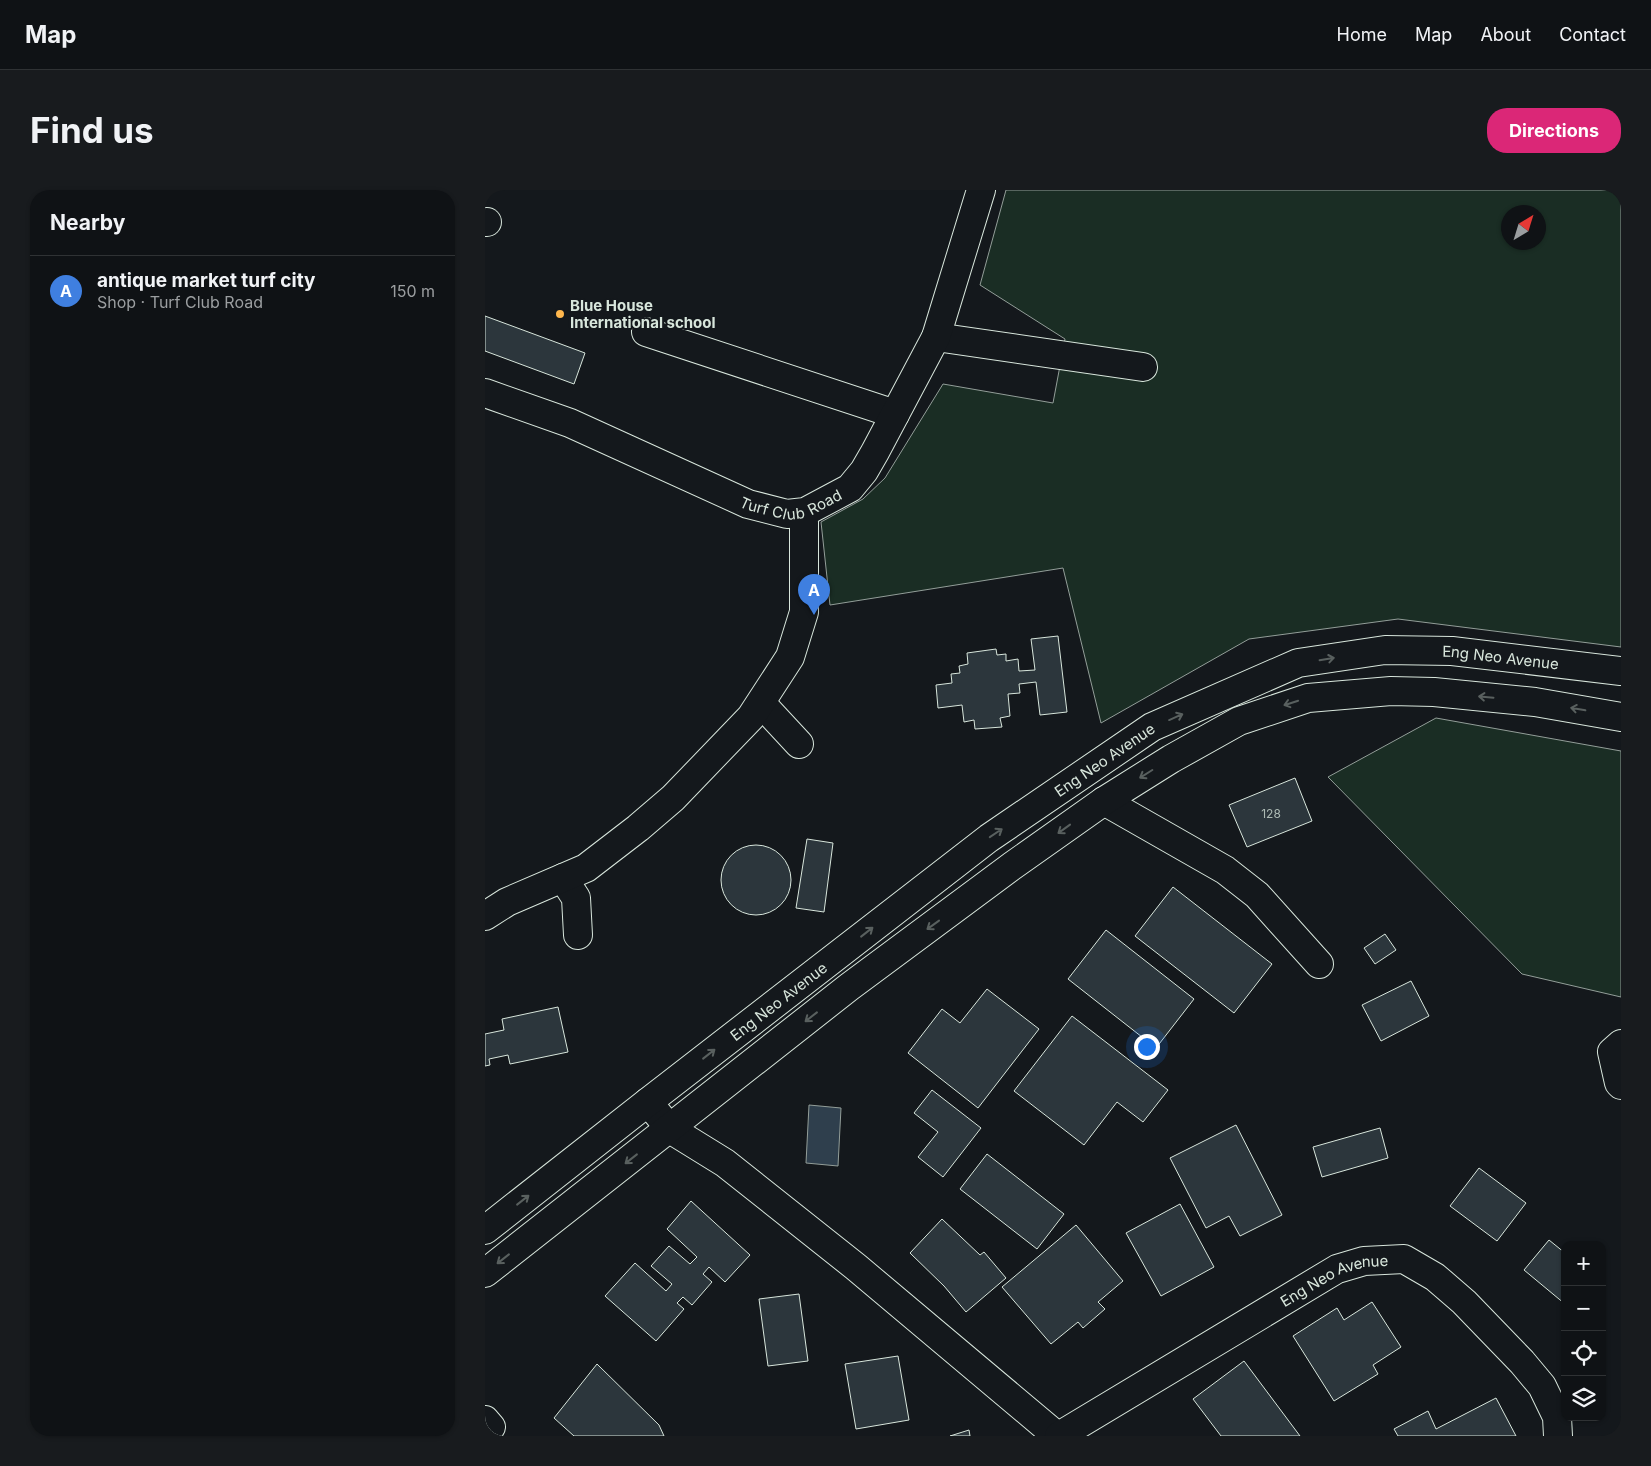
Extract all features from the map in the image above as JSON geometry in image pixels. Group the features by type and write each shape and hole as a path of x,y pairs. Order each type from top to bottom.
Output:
{"street":[{"name":"Turf Club Road","path":"485,393 570,424 748,504 787,514 805,512 850,488 864,471 936,338 981,190"},
{"path":"646,332 895,414"},
{"path":"936,338 1143,367"},
{"name":"Turf Club Road","path":"485,916 507,902 586,868 673,798 751,718 790,657 804,612 804,522"},
{"name":"Eng Neo Avenue","path":"485,1230 670,1084 989,838 1152,727 1298,663 1385,650 1452,651 1621,671"},
{"path":"485,1273 849,987 1104,801 1171,759 1239,721 1308,698 1391,691 1434,692 1535,702 1621,717"},
{"path":"761,703 782,723 799,744"},
{"path":"1104,801 1225,870 1257,895 1319,964"},
{"path":"563,878 576,898 579,935"},
{"path":"1621,1044 1612,1052 1621,1085"},
{"name":"Eng Neo Avenue","path":"670,1084 679,1121"},
{"name":"Eng Neo Avenue","path":"648,1102 679,1121 725,1162 856,1267 1058,1436 1337,1269 1364,1261 1404,1259 1435,1277 1464,1302 1543,1386 1557,1417 1558,1436"}],"green space":[{"path":"1006,190 1621,190 1621,647 1398,619 1249,639 1101,723 1063,568 830,605 821,522 863,499 885,478 943,384 1053,403 1065,339 980,285"},
{"path":"1436,718 1621,751 1621,997 1522,974 1328,777"}],"water":[{"path":"809,1105 841,1108 838,1166 806,1163"}],"building":[{"path":"485,316 585,353 574,384 485,351"},
{"path":"1058,636 1067,712 1040,715 1036,682 1019,684 1020,693 1008,694 1010,716 1000,718 1002,727 975,729 974,720 964,722 962,705 938,708 936,685 952,683 951,674 960,673 959,666 968,664 967,653 996,649 997,655 1006,654 1006,661 1018,659 1019,671 1035,670 1031,639"},
{"path":"1295,778 1312,821 1247,847 1229,805"},
{"path":"807,839 833,843 824,912 796,908"},
{"path":"763,845 776,851 785,860 789,866 791,880 789,894 781,905 770,913 749,915 742,913 731,905 723,894 721,873 723,866 731,855 742,847"},
{"path":"1173,887 1272,964 1234,1013 1135,936"},
{"path":"1106,930 1194,999 1156,1048 1068,979"},
{"path":"1385,934 1396,950 1375,964 1364,948"},
{"path":"1411,981 1429,1016 1381,1041 1362,1005"},
{"path":"987,989 1039,1029 978,1108 908,1053 942,1009 960,1023"},
{"path":"558,1007 568,1052 510,1064 508,1055 489,1059 490,1065 485,1066 485,1034 504,1030 502,1019"},
{"path":"1072,1016 1168,1090 1143,1122 1117,1102 1084,1145 1014,1091"},
{"path":"932,1090 981,1128 943,1177 918,1157 938,1132 914,1113"},
{"path":"1236,1125 1282,1215 1240,1236 1229,1216 1206,1228 1170,1158"},
{"path":"1380,1128 1388,1158 1322,1177 1313,1147"},
{"path":"987,1154 1064,1214 1037,1249 960,1189"},
{"path":"1479,1168 1526,1203 1497,1241 1450,1206"},
{"path":"691,1201 750,1255 725,1282 709,1267 703,1274 712,1282 692,1305 683,1297 677,1303 684,1309 656,1341 605,1296 635,1263 666,1291 672,1284 651,1266 669,1246 690,1264 697,1257 667,1229"},
{"path":"1180,1204 1214,1267 1161,1296 1126,1233"},
{"path":"942,1219 980,1255 984,1252 1006,1278 966,1312 944,1286 910,1253"},
{"path":"1076,1225 1123,1281 1098,1302 1105,1309 1083,1328 1078,1322 1051,1344 1002,1287"},
{"path":"1549,1240 1561,1250 1561,1301 1524,1270"},
{"path":"799,1294 808,1361 768,1366 759,1299"},
{"path":"1372,1302 1401,1347 1373,1365 1378,1374 1334,1401 1293,1336 1337,1308 1344,1320"},
{"path":"898,1356 909,1420 856,1429 845,1364"},
{"path":"1244,1361 1300,1436 1221,1436 1193,1399"},
{"path":"597,1364 659,1425 664,1436 574,1436 554,1418"},
{"path":"1496,1398 1516,1436 1398,1436 1394,1429 1428,1411 1436,1429"},
{"path":"969,1430 970,1436 950,1436"}],"place":[{"name":"Blue House International school","path":"560,314"},
{"name":"antique market turf city","path":"814,615"}]}
